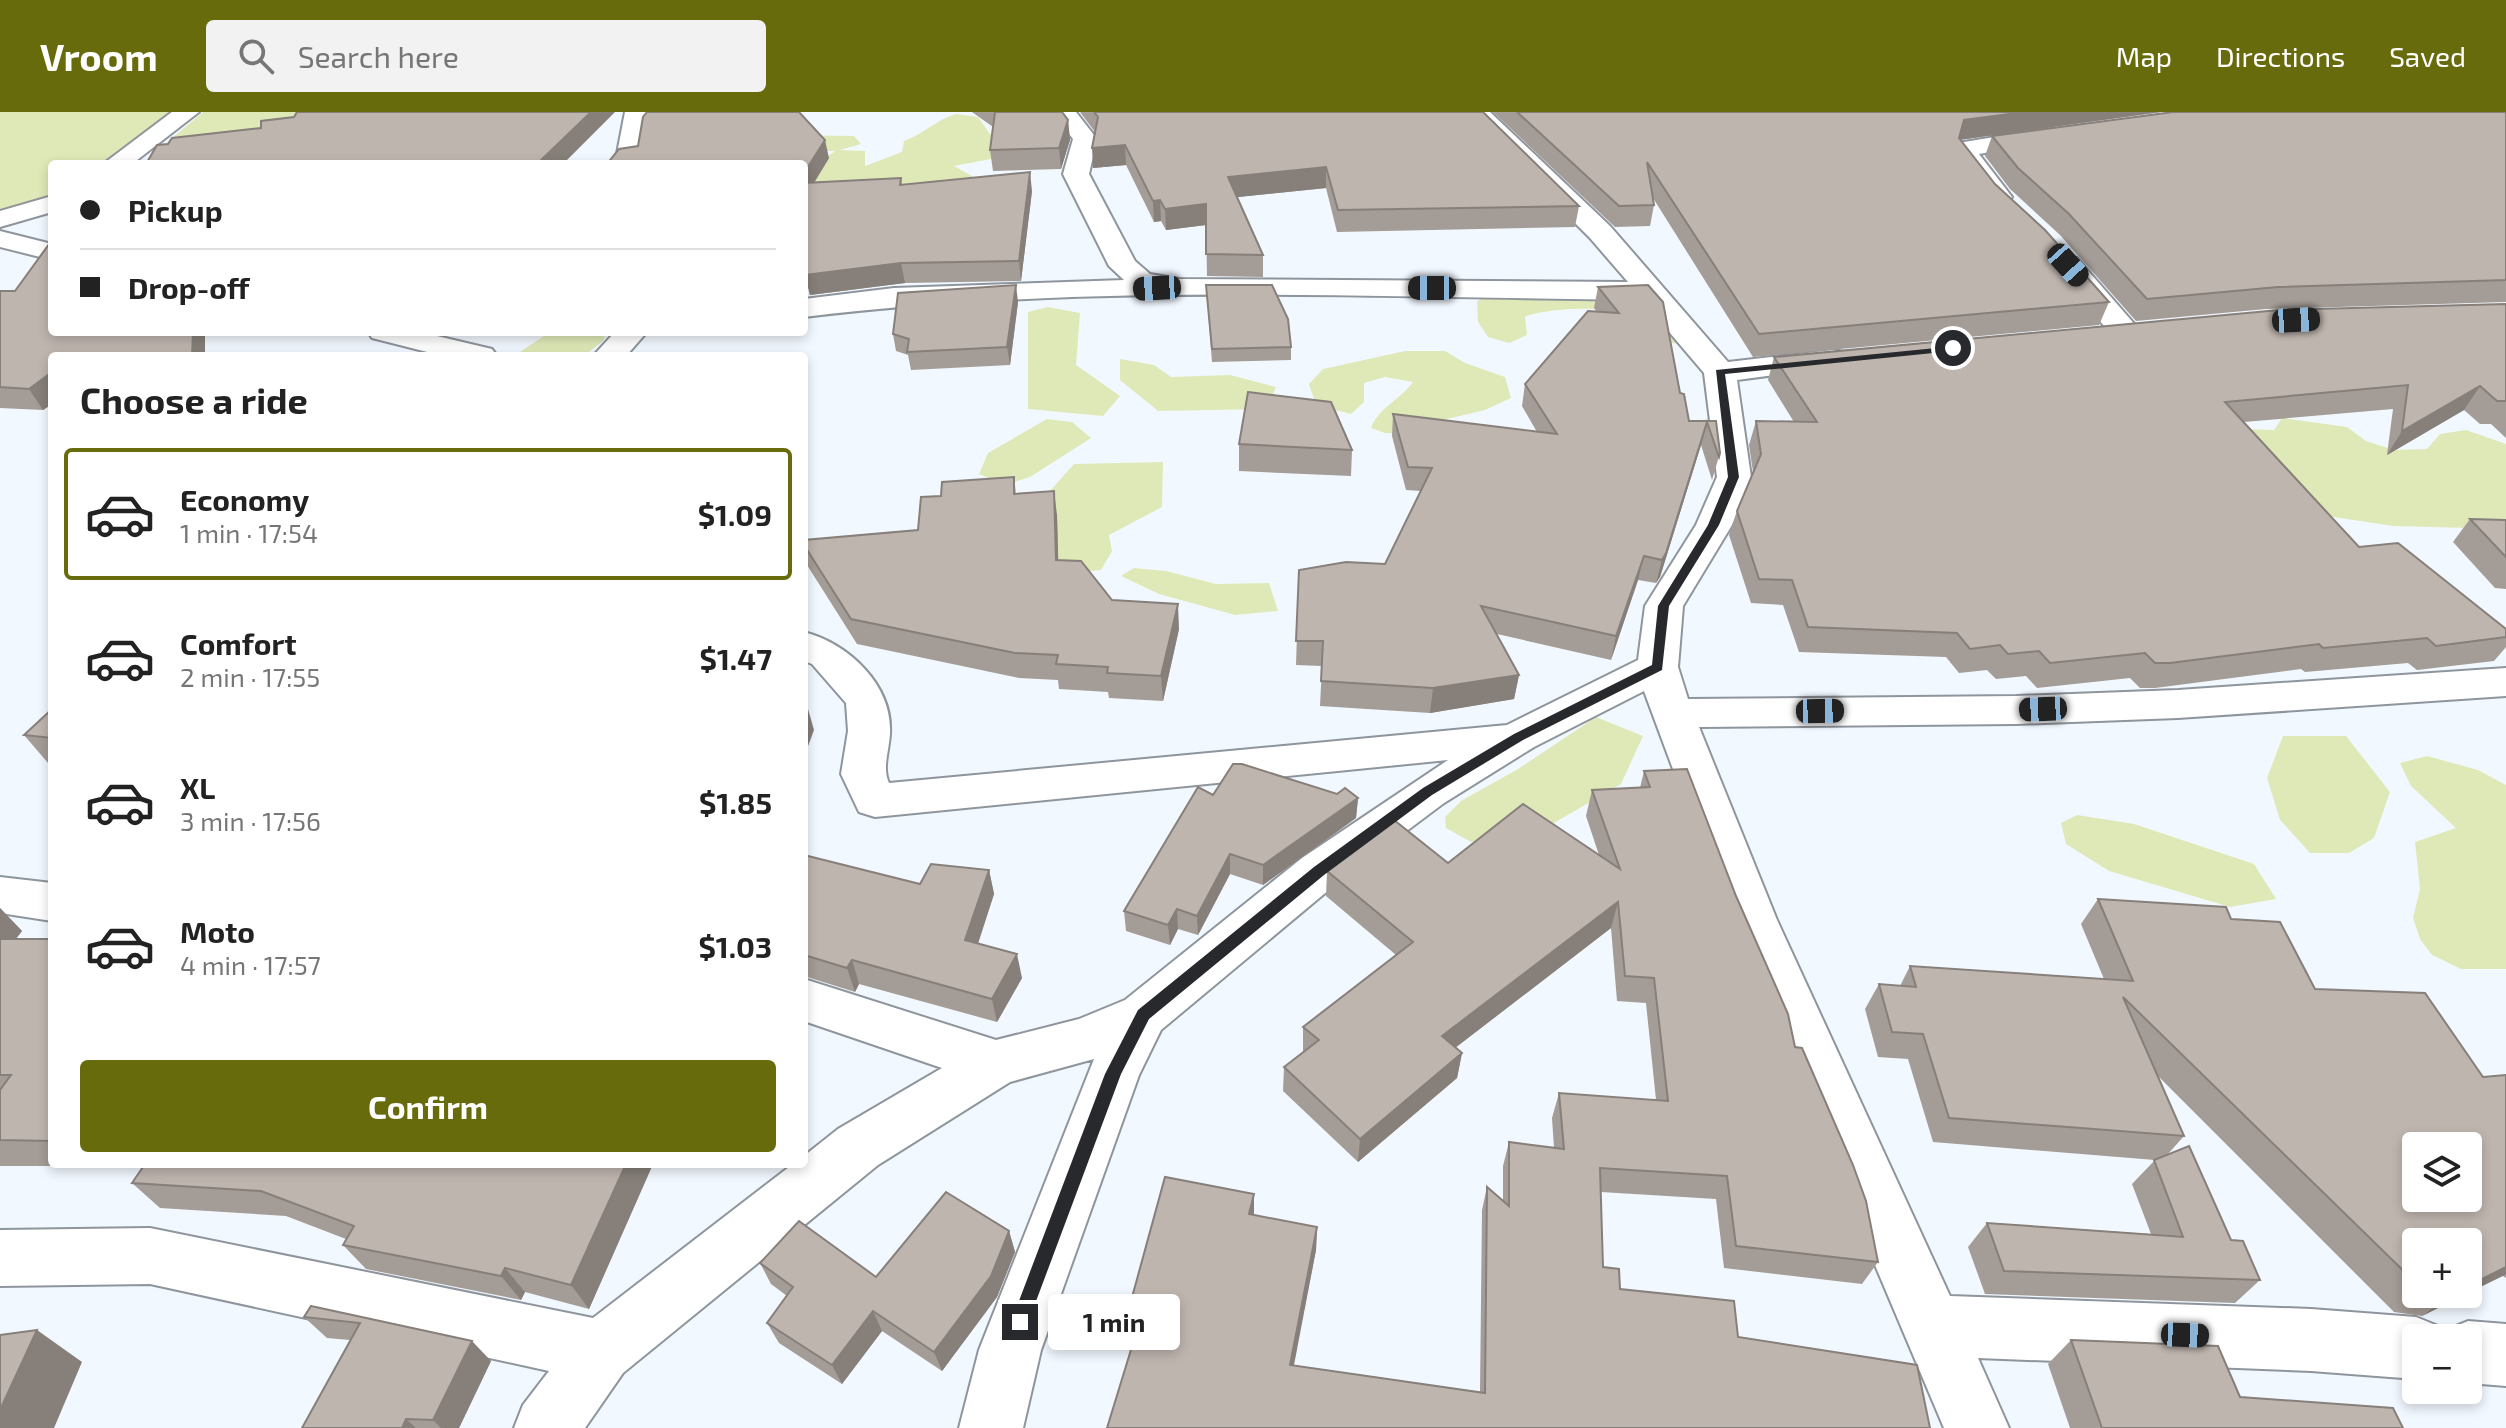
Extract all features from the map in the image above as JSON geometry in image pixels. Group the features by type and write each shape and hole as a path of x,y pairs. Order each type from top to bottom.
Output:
{"street":[{"path":"121,160 187,112"},
{"path":"629,160 637,112"},
{"path":"1064,112 1085,139 1076,174 1123,266 1142,281 1186,287"},
{"path":"1476,112 1600,232 1720,372 1734,477 1714,525 1664,606 1665,690 1753,920 1977,1428"},
{"path":"2019,216 1966,156 1967,148 2070,132"},
{"path":"0,219 48,205"},
{"path":"0,239 48,251"},
{"path":"2048,243 2126,333"},
{"path":"808,308 894,297 1186,287 1651,291"},
{"path":"2096,336 2157,330"},
{"path":"399,336 465,352"},
{"path":"613,352 628,336"},
{"path":"1720,372 1868,356"},
{"path":"808,647 826,655 867,700 869,731 863,774 875,801 1519,737 1665,690 2105,707 2506,682"},
{"path":"546,1428 601,1351 858,1147 996,1063 1087,1039 1143,1015 1343,853 1428,792 1519,737"},
{"path":"0,895 48,901"},
{"path":"808,1001 996,1063"},
{"path":"991,1428 1010,1350 1113,1074 1143,1015"},
{"path":"0,1258 150,1256 601,1351"},
{"path":"1932,1326 2311,1340 2402,1347"},
{"path":"2482,1353 2506,1355"}],"green space":[{"path":"0,112 180,112 110,160 48,160 48,198 0,212"},
{"path":"203,112 416,112 164,145"},
{"path":"956,114 978,117 990,134 1019,144 1012,155 954,166 977,179 952,192 808,185 808,179 822,160 835,151 820,151 790,135 854,136 861,144 840,150 865,151 865,166 902,152 904,141"},
{"path":"1582,283 1684,322 1679,344 1659,339 1615,315 1598,310 1552,311 1525,317 1527,335 1509,343 1488,337 1478,322 1477,302 1495,285"},
{"path":"1048,307 1080,313 1076,365 1120,396 1103,416 1028,409 1028,312"},
{"path":"544,336 604,336 604,340 589,352 520,352"},
{"path":"1405,351 1445,351 1465,363 1505,377 1511,398 1485,410 1447,419 1415,434 1385,433 1371,428 1379,414 1413,382 1385,377 1364,383 1364,402 1351,414 1316,405 1309,384 1323,369"},
{"path":"1120,359 1154,365 1171,377 1230,375 1276,387 1267,409 1158,411 1120,380"},
{"path":"2282,418 2347,427 2366,441 2394,450 2427,449 2440,434 2466,430 2506,444 2506,529 2393,526 2327,516 2245,429 2274,430"},
{"path":"1047,419 1072,422 1091,438 1030,477 1005,485 979,474 988,453"},
{"path":"1163,462 1162,507 1109,535 1112,551 1101,570 1051,575 1042,541 1050,491 1074,464"},
{"path":"1134,568 1166,571 1216,584 1269,583 1278,611 1235,615 1159,594 1121,576"},
{"path":"1596,717 1643,736 1621,784 1547,827 1471,842 1446,828 1445,817 1461,801 1518,769"},
{"path":"2283,736 2346,736 2390,792 2374,838 2349,853 2310,853 2280,820 2267,778"},
{"path":"2427,756 2478,770 2506,785 2506,969 2461,969 2432,955 2420,939 2413,918 2420,889 2415,842 2456,828 2411,786 2400,763"},
{"path":"2077,815 2134,824 2254,864 2276,899 2230,907 2109,871 2066,844 2061,823"}],"building":[{"path":"297,112 591,112 541,160 148,160 157,145 168,144 172,138 261,128 261,121 294,117"},
{"path":"647,112 799,112 825,140 808,167 808,160 610,160 619,149 638,146 643,117"},
{"path":"995,112 1062,112 1068,120 1059,148 990,150"},
{"path":"1094,112 1483,112 1579,206 1338,210 1326,167 1228,177 1263,255 1206,254 1206,204 1165,209 1160,200 1153,201 1125,145 1092,148 1098,117"},
{"path":"1517,112 2025,112 1964,120 1959,138 1995,184 2045,230 2109,302 1759,334 1647,162 1654,205 1619,206"},
{"path":"2173,112 2506,112 2506,280 2278,287 2147,299 2069,214 2018,168 1992,136"},
{"path":"1030,172 1019,261 901,263 808,275 808,183 901,178 900,185"},
{"path":"48,246 48,336 193,336 192,352 48,352 48,375 29,389 0,387 0,291 15,291"},
{"path":"1016,285 1007,347 907,352 909,339 893,334 898,293"},
{"path":"1206,285 1272,285 1288,319 1291,347 1212,349"},
{"path":"1648,285 1663,302 1680,393 1684,394 1689,421 1716,421 1720,453 1719,457 1707,422 1666,553 1662,560 1644,556 1616,636 1481,606 1519,675 1433,688 1321,681 1323,641 1296,641 1299,570 1346,562 1385,564 1432,468 1408,467 1393,414 1557,434 1525,384 1588,311 1619,313 1598,287"},
{"path":"2506,304 2506,401 2497,401 2480,386 2402,431 2408,385 2225,402 2359,547 2398,543 2506,629 2506,637 2436,646 2427,638 2323,648 2319,644 2170,663 2155,663 2145,653 2050,663 2039,651 2008,654 2000,645 1970,649 1957,633 1808,627 1792,580 1759,579 1737,511 1761,454 1756,421 1817,422 1774,357 2279,310"},
{"path":"1248,392 1331,402 1352,450 1239,444"},
{"path":"1014,477 1014,494 1054,491 1056,560 1081,561 1112,600 1178,604 1161,676 1107,673 1108,667 1056,664 1058,655 1015,653 851,619 808,551 808,540 918,530 921,497 941,496 942,482"},
{"path":"2470,519 2506,520 2506,557"},
{"path":"48,713 48,738 24,735"},
{"path":"1233,764 1242,764 1337,794 1345,788 1358,798 1263,865 1230,854 1197,916 1177,909 1168,925 1124,911 1198,787 1213,795"},
{"path":"1687,769 1736,896 1788,1014 1795,1047 1802,1048 1853,1165 1866,1201 1878,1262 1736,1246 1727,1176 1600,1168 1603,1267 1619,1269 1620,1289 1734,1301 1738,1337 1917,1365 1930,1428 1107,1428 1145,1304 1131,1301 1165,1177 1254,1194 1249,1214 1317,1227 1290,1365 1485,1393 1487,1187 1509,1206 1509,1142 1564,1149 1559,1093 1668,1101 1654,978 1625,976 1618,902 1442,1036 1462,1053 1360,1139 1284,1067 1319,1040 1303,1027 1413,942 1327,871 1394,820 1448,863 1523,804 1620,869 1592,790 1650,787 1644,771"},
{"path":"808,856 920,884 931,864 989,870 965,940 1017,954 992,999 852,960 847,968 808,956"},
{"path":"2098,899 2226,907 2231,919 2280,922 2315,989 2425,993 2483,1077 2506,1075 2506,1267 2482,1279 2482,1228 2402,1228 2402,1269 2123,997 2184,1136 1949,1118 1923,1034 1892,1032 1879,984 1916,987 1910,966 2133,981"},
{"path":"0,939 48,939 48,1141 0,1140 0,1090 11,1075 0,1075"},
{"path":"2189,1146 2231,1240 2243,1241 2260,1280 2004,1271 1987,1223 2183,1237 2154,1160"},
{"path":"142,1168 624,1168 571,1285 505,1268 501,1276 343,1245 354,1226 261,1191 132,1183"},
{"path":"946,1192 1009,1231 991,1276 934,1352 873,1311 832,1365 767,1323 793,1287 760,1263 799,1221 876,1277"},
{"path":"311,1306 472,1341 433,1420 406,1419 402,1428 302,1428 360,1323 304,1317"},
{"path":"37,1330 0,1410 0,1335"},
{"path":"2071,1340 2218,1346 2240,1397 2393,1408 2403,1428 2102,1428"}],"route":[{"path":"1020,1322 1113,1074 1143,1015 1319,871 1428,792 1519,737 1658,667 1664,606 1714,525 1734,477 1720,372 1953,348"}]}
